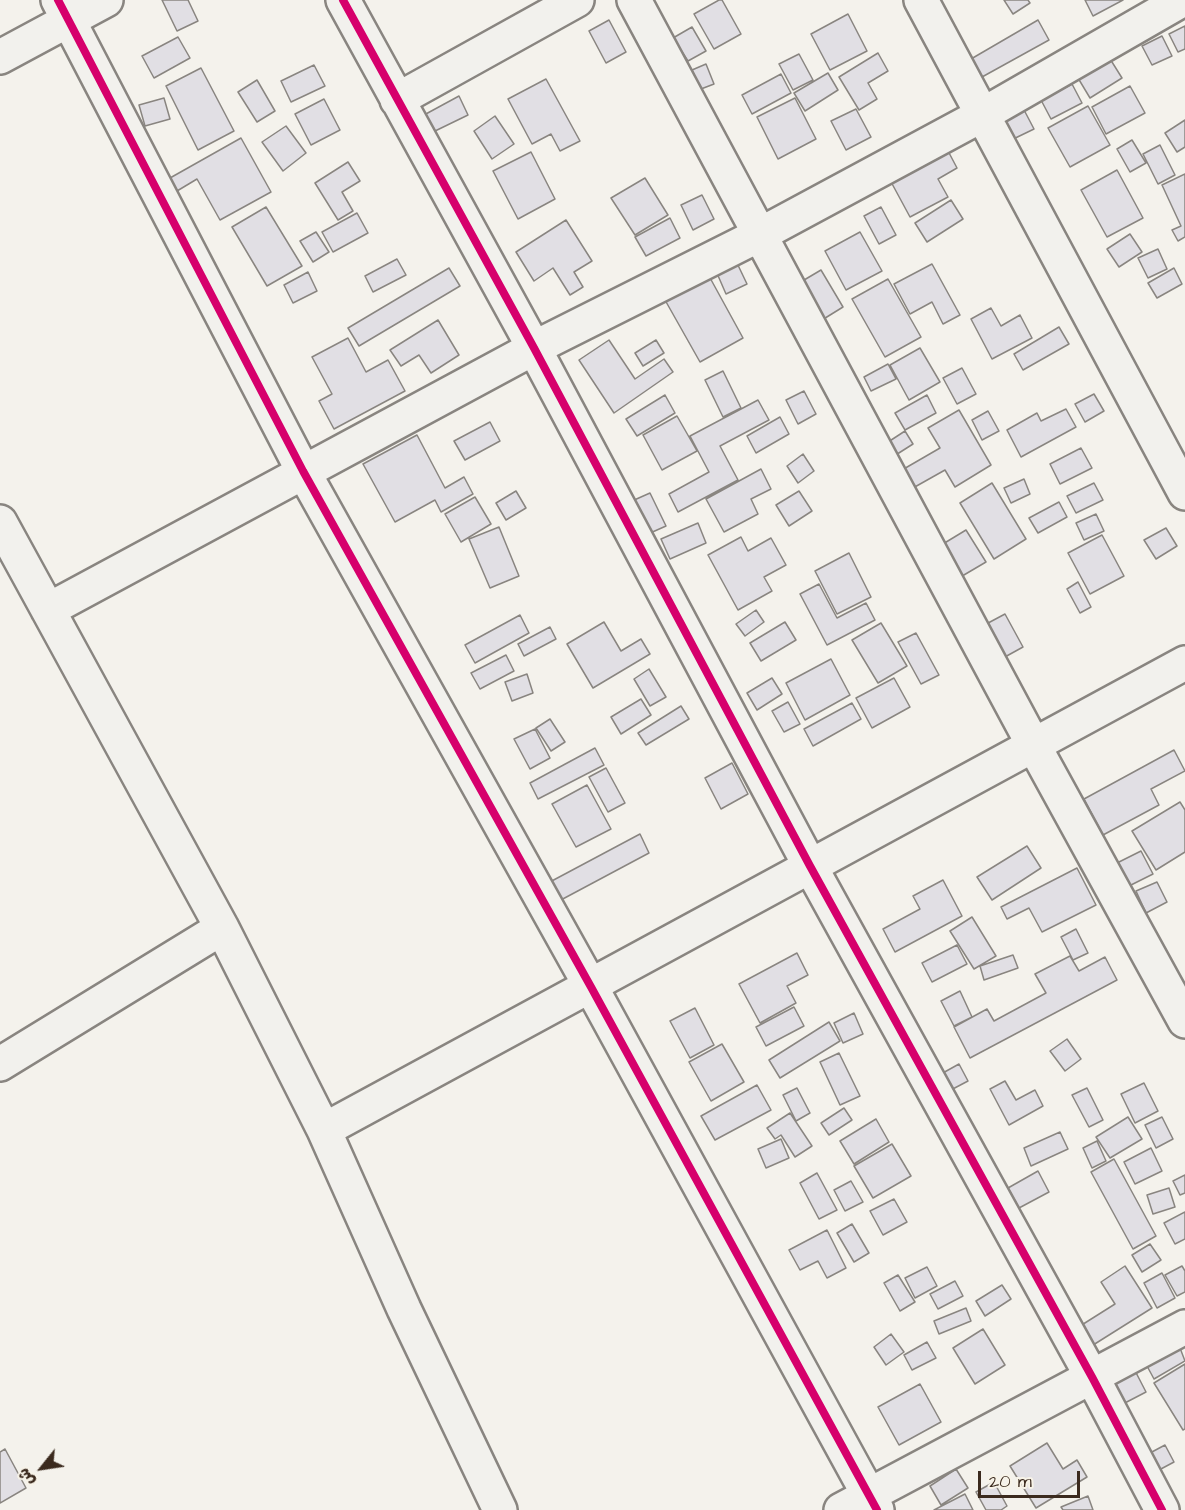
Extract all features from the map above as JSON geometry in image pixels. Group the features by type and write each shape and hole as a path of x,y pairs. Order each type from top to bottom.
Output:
{"street":[{"path":"0,57 63,10 106,0"},
{"path":"343,0 534,348 810,866 1092,1377 1162,1510"},
{"path":"398,100 577,0"},
{"path":"634,0 1034,746 1185,1021"},
{"path":"921,0 1185,493"},
{"path":"48,610 534,348 761,234 982,115 1182,0"},
{"path":"63,10 303,471 591,987 873,1502"},
{"path":"0,522 222,928 324,1130 394,1288 500,1510"},
{"path":"324,1130 1185,663"},
{"path":"0,1064 222,928"},
{"path":"841,1510 873,1502 1092,1377 1185,1327"}],"building":[{"path":"162,0 188,0 198,21 177,31"},
{"path":"722,0 741,34 714,49 694,14"},
{"path":"1004,0 1028,0 1030,3 1013,14"},
{"path":"1085,0 1123,0 1093,16"},
{"path":"848,14 867,51 830,70 811,34"},
{"path":"609,20 626,52 606,63 589,31"},
{"path":"1038,20 1049,40 982,77 971,59"},
{"path":"1185,26 1185,49 1178,52 1169,34"},
{"path":"692,27 706,51 688,61 673,38"},
{"path":"1162,36 1172,56 1152,65 1142,46"},
{"path":"178,37 190,58 154,78 142,56"},
{"path":"878,53 888,71 868,83 877,99 859,110 839,77"},
{"path":"799,54 813,80 793,90 779,64"},
{"path":"1107,54 1122,78 1090,98 1075,73"},
{"path":"706,64 714,84 701,89 692,70"},
{"path":"314,65 325,86 291,102 281,81"},
{"path":"201,68 234,131 198,150 166,86"},
{"path":"828,73 838,90 805,111 794,93"},
{"path":"781,74 791,93 752,114 742,95"},
{"path":"546,79 580,141 560,151 551,134 532,144 508,99"},
{"path":"257,80 275,111 257,122 238,92"},
{"path":"1072,84 1082,103 1051,119 1041,100"},
{"path":"1130,86 1145,113 1106,134 1092,107"},
{"path":"459,96 468,115 433,132 424,115"},
{"path":"164,98 170,119 145,126 139,105"},
{"path":"795,98 816,139 778,159 757,117"},
{"path":"324,99 340,130 311,145 295,114"},
{"path":"1088,106 1110,145 1070,167 1048,128"},
{"path":"1023,108 1034,129 1003,144 992,124"},
{"path":"856,109 871,137 846,150 831,121"},
{"path":"495,116 514,144 492,159 474,131"},
{"path":"1185,120 1185,147 1177,152 1165,133"},
{"path":"286,126 306,153 283,171 262,142"},
{"path":"241,138 271,192 220,220 197,179 177,191 170,178"},
{"path":"1132,140 1146,163 1130,172 1117,149"},
{"path":"1160,145 1175,175 1158,184 1143,154"},
{"path":"947,149 957,168 938,179 948,197 910,217 890,180"},
{"path":"531,152 555,199 518,219 493,171"},
{"path":"348,162 360,181 342,192 353,211 338,220 315,183"},
{"path":"1117,170 1143,218 1107,237 1081,190"},
{"path":"1185,174 1185,237 1178,241 1172,230 1181,226 1162,185"},
{"path":"645,178 668,215 635,235 611,198"},
{"path":"702,195 714,219 693,230 681,205"},
{"path":"951,200 963,219 927,242 915,223"},
{"path":"266,207 302,266 267,286 232,227"},
{"path":"881,207 896,235 879,244 864,216"},
{"path":"357,213 368,233 333,252 322,232"},
{"path":"670,218 680,238 646,256 635,237"},
{"path":"566,220 592,261 574,272 583,287 570,295 553,268 534,281 516,252"},
{"path":"316,232 329,252 313,262 300,241"},
{"path":"860,232 882,271 846,290 825,251"},
{"path":"1130,234 1142,252 1119,267 1107,249"},
{"path":"1158,249 1167,269 1148,278 1138,258"},
{"path":"397,259 406,275 373,292 365,276"},
{"path":"736,261 747,284 726,294 716,271"},
{"path":"932,264 960,315 943,324 932,302 910,314 894,284"},
{"path":"449,268 460,286 359,346 348,328"},
{"path":"1174,268 1182,284 1157,298 1148,283"},
{"path":"821,270 843,307 822,320 799,283"},
{"path":"308,272 317,291 293,303 284,285"},
{"path":"709,276 743,338 700,362 665,300"},
{"path":"888,279 921,337 885,357 852,299"},
{"path":"991,308 1001,326 1020,315 1032,338 992,359 971,319"},
{"path":"438,320 459,355 431,373 419,355 401,366 390,350"},
{"path":"1059,327 1069,344 1023,370 1014,354"},
{"path":"348,338 366,372 388,360 405,391 334,429 319,401 332,394 312,357"},
{"path":"609,340 635,379 664,359 673,372 614,413 579,360"},
{"path":"656,340 664,353 643,366 635,353"},
{"path":"920,348 940,382 909,400 890,365"},
{"path":"888,364 896,379 871,391 864,377"},
{"path":"962,368 976,394 957,404 943,378"},
{"path":"723,371 741,408 723,417 705,380"},
{"path":"804,391 816,414 798,424 786,400"},
{"path":"1094,394 1104,411 1085,422 1075,404"},
{"path":"665,395 675,413 637,436 626,419"},
{"path":"927,395 936,413 905,430 895,413"},
{"path":"758,400 769,420 720,446 738,480 678,512 669,494 709,472 690,436"},
{"path":"1066,409 1076,427 1021,457 1007,430 1037,413 1041,421"},
{"path":"959,410 991,465 955,487 945,470 913,488 902,470 940,448 928,428"},
{"path":"988,411 999,431 982,440 972,420"},
{"path":"677,416 697,451 662,470 643,435"},
{"path":"780,417 789,434 756,453 747,436"},
{"path":"490,422 500,441 465,460 454,441"},
{"path":"905,431 913,444 891,458 882,446"},
{"path":"417,435 445,488 464,477 473,494 441,512 435,500 395,522 363,464"},
{"path":"1081,448 1092,468 1060,484 1050,464"},
{"path":"803,454 814,471 798,483 787,466"},
{"path":"761,469 771,489 751,499 758,514 724,532 706,499"},
{"path":"1024,479 1030,494 1011,503 1004,488"},
{"path":"992,483 1026,539 994,559 960,503"},
{"path":"1094,483 1103,500 1076,513 1067,496"},
{"path":"516,491 526,508 506,520 496,503"},
{"path":"799,491 812,511 789,526 776,505"},
{"path":"650,493 666,526 648,534 632,501"},
{"path":"475,497 491,524 461,542 445,514"},
{"path":"1059,502 1067,517 1038,533 1029,518"},
{"path":"1096,514 1104,531 1084,540 1076,523"},
{"path":"698,523 706,543 670,559 661,539"},
{"path":"499,527 519,576 490,588 469,539"},
{"path":"1166,528 1177,546 1156,559 1144,540"},
{"path":"966,530 986,562 952,582 933,550"},
{"path":"1102,535 1124,576 1090,594 1068,553"},
{"path":"741,537 748,551 771,538 786,565 764,577 772,591 738,610 708,555"},
{"path":"849,553 871,597 837,614 815,571"},
{"path":"1078,582 1091,607 1080,613 1067,589"},
{"path":"819,584 837,618 866,603 875,620 827,645 800,594"},
{"path":"756,610 764,622 745,636 736,624"},
{"path":"1005,614 1023,647 994,663 975,630"},
{"path":"520,615 529,633 475,663 465,645"},
{"path":"604,622 621,651 641,639 650,654 593,688 567,644"},
{"path":"785,622 796,640 761,661 750,643"},
{"path":"881,623 907,666 878,683 852,640"},
{"path":"550,627 556,639 524,656 518,644"},
{"path":"916,633 939,675 921,684 898,642"},
{"path":"506,655 514,671 480,689 471,673"},
{"path":"831,659 850,695 805,720 786,683"},
{"path":"649,669 666,697 650,706 634,679"},
{"path":"527,674 533,693 512,701 505,682"},
{"path":"772,678 782,694 757,710 747,693"},
{"path":"894,678 910,707 872,728 856,698"},
{"path":"641,699 651,715 621,734 611,717"},
{"path":"788,702 800,724 784,732 772,711"},
{"path":"852,703 861,719 813,746 804,729"},
{"path":"681,706 689,719 646,745 638,733"},
{"path":"550,719 565,742 551,751 536,728"},
{"path":"535,729 550,758 530,769 514,739"},
{"path":"595,748 604,765 538,799 530,783"},
{"path":"1174,750 1185,771 1151,789 1159,805 1103,835 1084,799"},
{"path":"732,763 748,794 721,809 705,778"},
{"path":"606,768 625,803 608,812 589,777"},
{"path":"587,785 611,829 576,847 552,804"},
{"path":"1180,802 1185,810 1185,852 1156,870 1132,831"},
{"path":"640,834 649,853 559,901 548,883"},
{"path":"1027,846 1041,868 992,900 977,877"},
{"path":"1141,851 1153,874 1129,886 1117,863"},
{"path":"1077,868 1096,905 1042,932 1029,908 1007,919 1001,907"},
{"path":"943,880 962,916 895,952 883,929 920,909 913,896"},
{"path":"1157,882 1167,902 1146,913 1136,891"},
{"path":"972,917 996,956 974,969 950,931"},
{"path":"1076,929 1088,953 1073,960 1061,937"},
{"path":"957,945 967,964 932,982 922,963"},
{"path":"797,953 808,975 787,986 796,1003 760,1023 739,984"},
{"path":"1013,955 1018,968 984,980 980,966"},
{"path":"1070,956 1079,971 1105,957 1117,980 970,1058 954,1027 987,1009 994,1021 1046,993 1035,974"},
{"path":"960,991 972,1017 954,1026 941,1001"},
{"path":"794,1007 804,1026 766,1046 756,1027"},
{"path":"695,1008 714,1045 690,1058 670,1021"},
{"path":"854,1013 863,1034 843,1043 834,1023"},
{"path":"829,1022 840,1041 780,1078 769,1060"},
{"path":"1067,1039 1081,1059 1065,1071 1050,1051"},
{"path":"722,1044 744,1082 711,1101 689,1062"},
{"path":"839,1053 860,1096 840,1105 820,1062"},
{"path":"959,1064 968,1081 949,1091 941,1074"},
{"path":"1005,1081 1016,1100 1035,1090 1043,1106 1009,1125 990,1089"},
{"path":"1144,1083 1158,1111 1135,1123 1121,1094"},
{"path":"757,1085 771,1110 715,1140 701,1116"},
{"path":"797,1088 810,1113 796,1121 783,1095"},
{"path":"1087,1088 1103,1120 1089,1127 1072,1095"},
{"path":"844,1108 852,1120 829,1135 821,1123"},
{"path":"790,1113 812,1146 795,1157 781,1135 775,1139 767,1128"},
{"path":"1128,1117 1142,1139 1110,1158 1096,1137"},
{"path":"1162,1117 1173,1139 1156,1148 1145,1125"},
{"path":"876,1119 889,1142 854,1164 840,1141"},
{"path":"1060,1132 1068,1149 1031,1166 1024,1148"},
{"path":"781,1139 789,1158 766,1168 758,1149"},
{"path":"1097,1141 1106,1161 1092,1168 1083,1148"},
{"path":"892,1144 911,1176 873,1198 854,1166"},
{"path":"1151,1148 1162,1171 1135,1184 1124,1162"},
{"path":"1114,1159 1156,1236 1133,1249 1091,1172"},
{"path":"1038,1171 1049,1192 1019,1208 1008,1188"},
{"path":"817,1173 837,1210 819,1219 800,1183"},
{"path":"1185,1175 1185,1193 1180,1195 1173,1181"},
{"path":"851,1181 863,1202 845,1211 834,1190"},
{"path":"1169,1188 1175,1207 1153,1214 1147,1195"},
{"path":"894,1199 907,1222 883,1235 870,1211"},
{"path":"1185,1212 1185,1239 1175,1244 1164,1223"},
{"path":"852,1224 869,1253 854,1262 837,1233"},
{"path":"827,1230 846,1268 827,1278 818,1261 800,1270 789,1250"},
{"path":"1150,1244 1161,1260 1142,1272 1132,1255"},
{"path":"1125,1266 1152,1308 1082,1352 1069,1333 1115,1304 1101,1282"},
{"path":"1182,1266 1185,1271 1185,1292 1177,1296 1165,1275"},
{"path":"927,1267 937,1286 915,1298 905,1278"},
{"path":"1162,1273 1175,1298 1157,1308 1144,1283"},
{"path":"898,1275 915,1302 900,1311 884,1283"},
{"path":"955,1281 963,1296 938,1309 930,1294"},
{"path":"1002,1285 1011,1299 985,1316 976,1301"},
{"path":"966,1308 971,1321 939,1334 934,1321"},
{"path":"983,1329 1005,1365 975,1384 953,1348"},
{"path":"891,1334 904,1352 886,1365 874,1347"},
{"path":"927,1342 936,1358 912,1370 904,1355"},
{"path":"1180,1348 1185,1361 1154,1379 1147,1366"},
{"path":"1130,1361 1146,1392 1121,1405 1105,1373"},
{"path":"1185,1364 1185,1429 1183,1430 1154,1383"},
{"path":"920,1384 941,1422 899,1445 878,1407"},
{"path":"1047,1443 1063,1469 1077,1460 1087,1477 1036,1508 1010,1466"},
{"path":"1165,1445 1174,1462 1144,1478 1135,1461"},
{"path":"5,1449 26,1488 0,1503 0,1452"},
{"path":"956,1469 968,1488 941,1505 930,1486"},
{"path":"994,1482 1007,1506 1001,1510 986,1510 976,1492"},
{"path":"965,1494 973,1510 934,1510"},
{"path":"1088,1496 1093,1510 1063,1510 1061,1507"}],"cycle path":[{"path":"58,0 303,471 591,987 877,1510"},
{"path":"343,0 534,348 810,866 1092,1377 1162,1510"}]}
